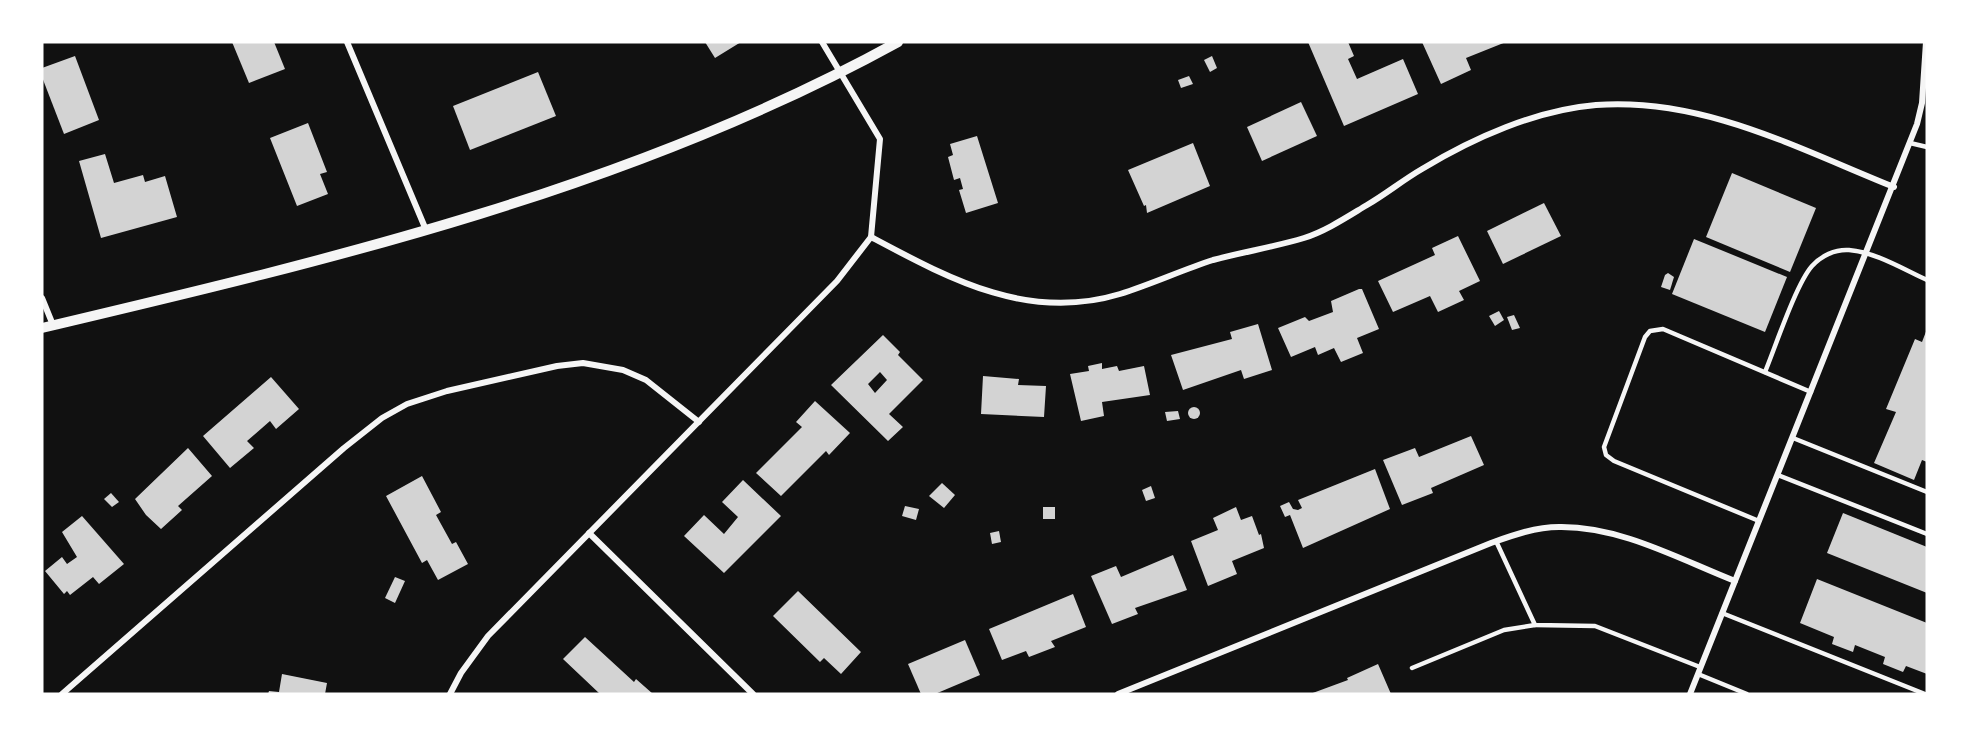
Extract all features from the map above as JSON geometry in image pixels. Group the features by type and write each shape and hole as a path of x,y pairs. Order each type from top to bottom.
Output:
{"street":[{"path":"346,42 426,230"},
{"path":"450,694 461,672 488,636 837,281 872,237 880,139 822,42"},
{"path":"42,298 48,327 284,271 426,230 537,196 705,133 842,73 898,42"},
{"path":"1690,694 1910,143 1922,103 1926,42"},
{"path":"872,237 941,274 991,294 1023,300 1055,302 1119,295 1212,261 1306,237 1371,203 1424,167 1488,135 1562,110 1594,105 1657,105 1697,111 1894,187"},
{"path":"62,694 344,448 382,418 408,404 447,391 557,366 583,363 623,370 646,380 699,422"},
{"path":"1118,694 1496,541 1526,531 1557,527 1583,528 1610,533 1735,581"},
{"path":"589,533 753,694"}],"lane":[{"path":"1910,143 1927,147"},
{"path":"1765,372 1811,267 1830,253 1851,250 1867,254 1927,280"},
{"path":"1759,521 1614,461 1606,455 1604,447 1645,337 1650,331 1663,329 1811,392"},
{"path":"1793,438 1927,492"},
{"path":"1778,475 1927,534"},
{"path":"1496,541 1535,625"},
{"path":"1722,613 1925,694"},
{"path":"1412,668 1504,630 1535,625 1595,626 1701,667"},
{"path":"1698,674 1747,694"}],"building":[{"path":"232,42 274,42 285,69 249,83"},
{"path":"705,42 741,42 715,58"},
{"path":"1308,42 1348,42 1354,56 1348,59 1357,79 1403,59 1418,94 1344,126"},
{"path":"1422,42 1506,42 1466,58 1471,70 1441,84"},
{"path":"75,56 99,120 64,134 42,77 42,68"},
{"path":"1212,56 1217,68 1210,72 1204,60"},
{"path":"538,72 556,116 470,150 453,106"},
{"path":"1189,76 1193,84 1181,88 1178,80"},
{"path":"1301,102 1317,136 1262,161 1247,127"},
{"path":"308,123 327,172 320,174 328,194 297,206 270,138"},
{"path":"977,136 998,203 966,213 959,190 963,189 960,178 954,180 948,157 953,155 950,144"},
{"path":"1193,143 1210,186 1147,213 1146,205 1144,206 1128,170"},
{"path":"105,154 114,183 143,175 145,182 165,176 177,217 101,238 79,161"},
{"path":"1732,173 1816,208 1790,272 1706,237"},
{"path":"1544,203 1561,236 1503,264 1487,231"},
{"path":"1458,236 1480,281 1459,291 1464,300 1438,312 1430,296 1393,312 1378,281 1435,255 1432,248"},
{"path":"1694,239 1787,277 1765,332 1672,294"},
{"path":"1668,273 1674,277 1670,290 1661,287"},
{"path":"1362,289 1379,329 1357,338 1363,353 1341,362 1334,348 1318,355 1315,347 1291,357 1278,328 1305,317 1309,321 1333,312 1331,301"},
{"path":"1499,311 1504,320 1495,326 1489,316"},
{"path":"1514,315 1520,328 1512,330 1507,317"},
{"path":"1258,324 1272,370 1244,379 1241,370 1183,390 1171,355 1232,339 1230,332"},
{"path":"1927,329 1927,462 1922,460 1914,480 1874,463 1896,412 1886,409 1915,339 1922,342"},
{"path":"883,335 900,352 898,355 923,380 889,414 903,427 888,441 831,385","holes":["880,372 887,380 875,393 868,384"]},
{"path":"1102,363 1102,369 1117,366 1119,371 1144,366 1150,395 1102,402 1104,416 1081,421 1070,374 1089,371 1088,366"},
{"path":"983,376 1019,379 1018,385 1046,386 1044,417 981,414"},
{"path":"271,377 299,409 276,429 270,421 247,441 254,448 230,468 203,436"},
{"path":"815,401 850,433 829,455 826,451 781,496 756,473 802,427 796,422"},
{"path":"1194,407 1200,413 1194,419 1188,413"},
{"path":"1178,411 1180,419 1167,421 1165,412"},
{"path":"1471,436 1484,465 1431,488 1433,493 1402,505 1383,460 1415,448 1419,457"},
{"path":"188,448 212,476 178,506 182,510 161,529 146,515 135,499"},
{"path":"1375,469 1390,509 1303,548 1290,515 1285,517 1280,506 1289,502 1293,509 1298,510 1302,508 1298,500"},
{"path":"422,476 441,512 436,515 452,544 456,542 468,564 438,580 427,560 422,563 386,496"},
{"path":"743,480 781,516 724,573 684,536 704,515 724,534 738,517 722,502"},
{"path":"942,483 955,495 944,508 929,496"},
{"path":"1151,486 1155,498 1146,501 1142,490"},
{"path":"111,493 119,502 112,507 104,499"},
{"path":"905,506 919,509 916,520 902,516"},
{"path":"1043,507 1055,507 1055,519 1043,519"},
{"path":"1236,507 1241,520 1252,516 1259,535 1261,534 1264,548 1232,561 1237,574 1208,586 1191,541 1218,530 1213,518"},
{"path":"1843,513 1927,547 1927,593 1827,553"},
{"path":"82,516 124,564 99,584 93,577 70,595 67,591 64,594 45,571 62,557 67,564 77,557 62,532"},
{"path":"999,531 1001,542 992,544 990,533"},
{"path":"1173,555 1187,590 1135,608 1138,614 1112,624 1091,576 1116,566 1121,577"},
{"path":"395,577 405,581 395,603 385,598"},
{"path":"1817,579 1927,623 1927,674 1906,666 1903,672 1883,664 1885,657 1855,645 1853,652 1832,644 1834,637 1800,623"},
{"path":"798,591 861,652 841,674 824,658 820,662 773,616"},
{"path":"1073,594 1086,627 1051,641 1055,647 1029,657 1026,651 1002,660 989,629"},
{"path":"585,637 634,682 636,679 653,694 600,694 563,659"},
{"path":"965,640 980,675 935,694 921,694 908,664"},
{"path":"1378,664 1391,694 1310,694 1348,680 1347,678"},
{"path":"282,674 327,683 325,694 268,694 269,691 279,692"}]}
